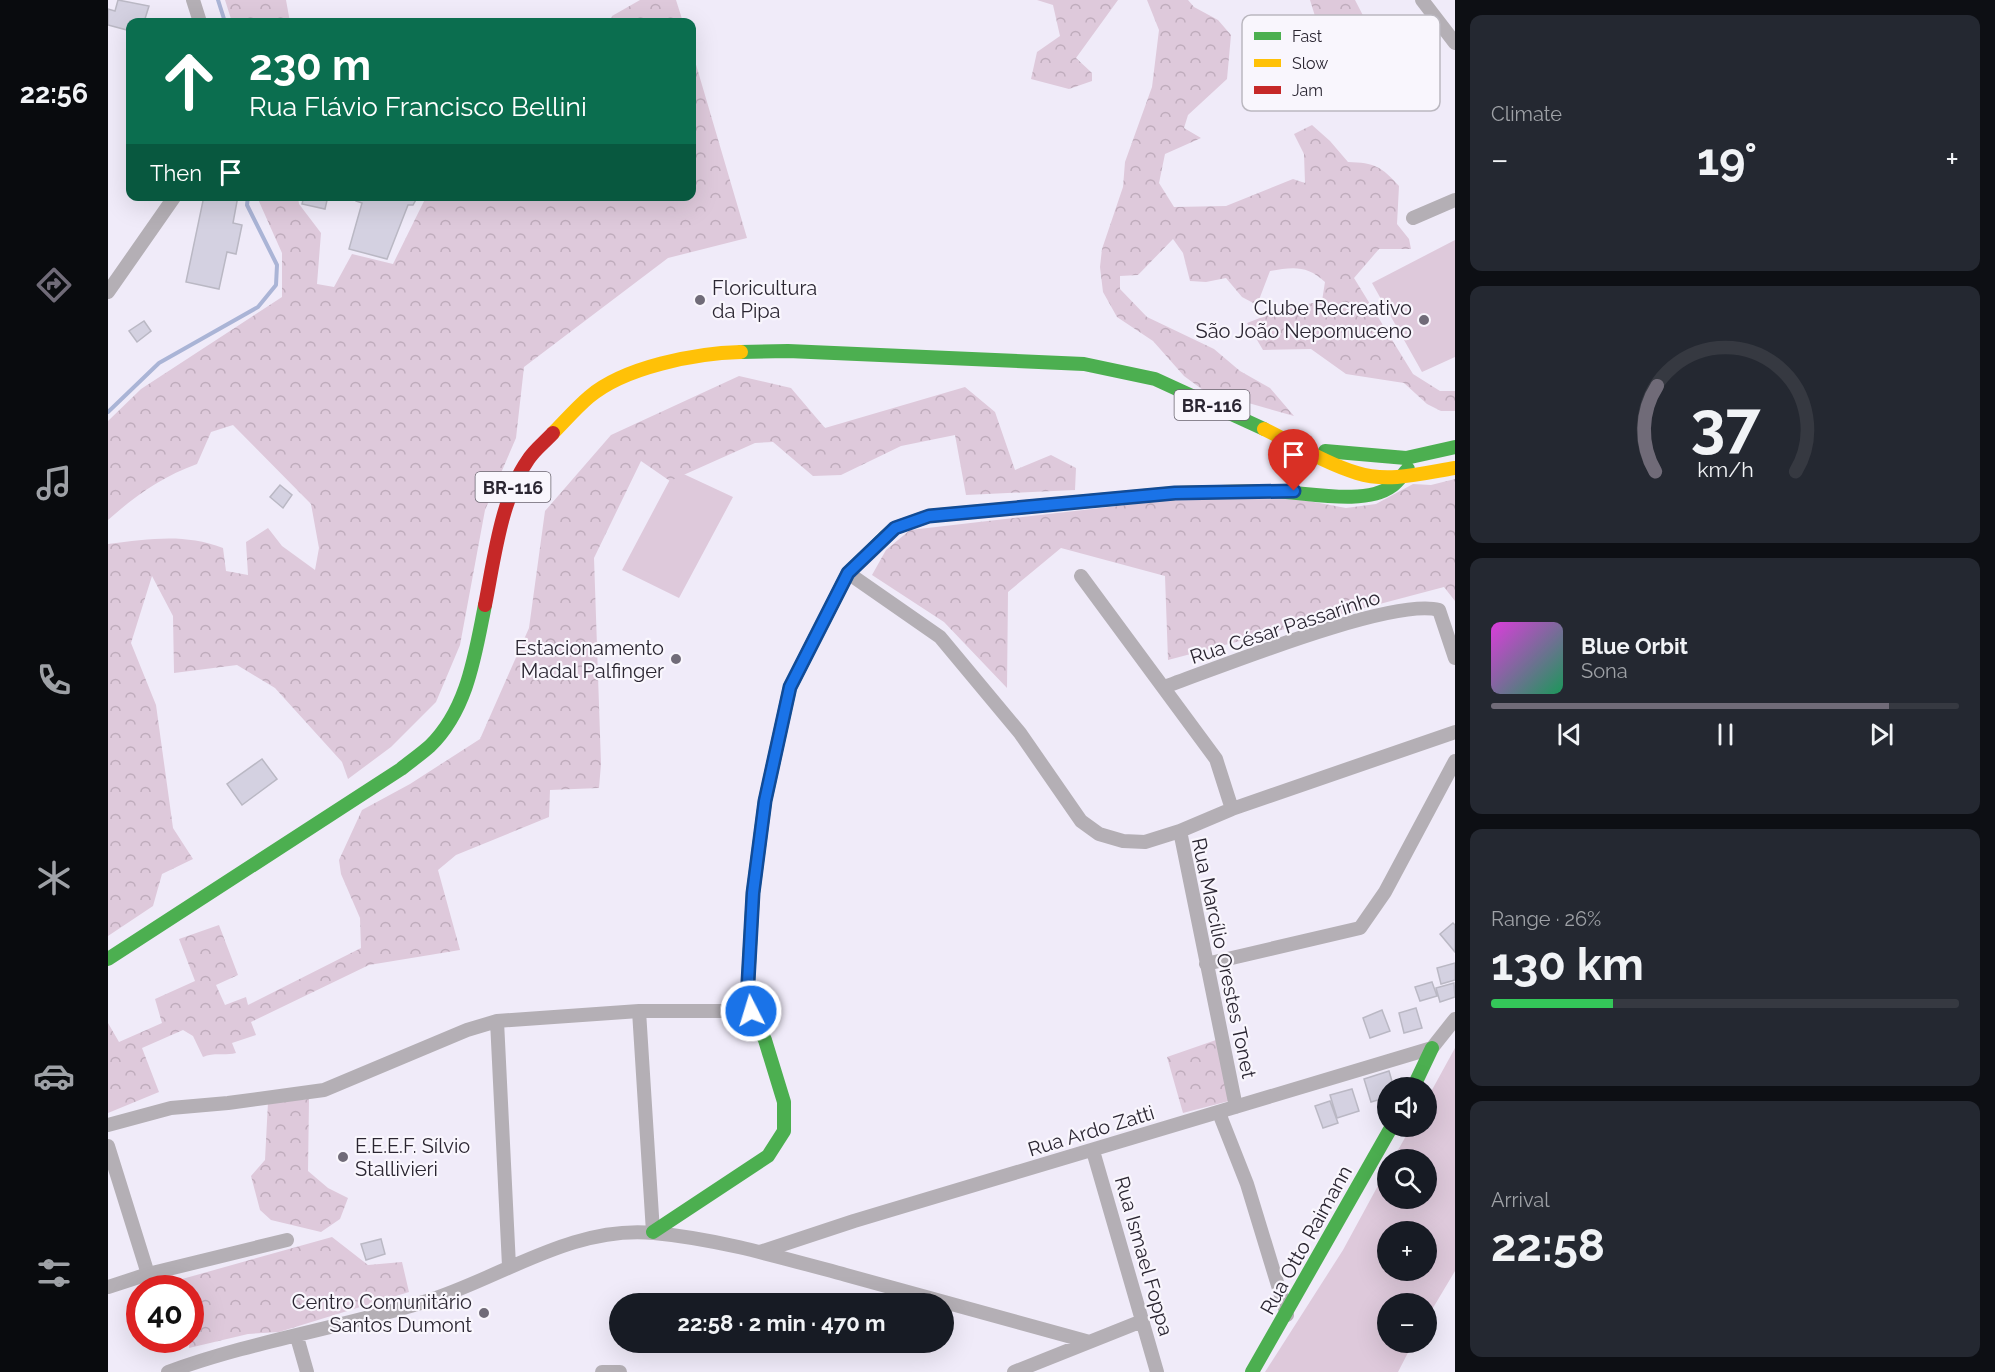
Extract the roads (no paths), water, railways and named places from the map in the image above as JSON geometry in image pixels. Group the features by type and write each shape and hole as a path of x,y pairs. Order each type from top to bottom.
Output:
{"main road":[{"name":"BR-116","path":"108,959 401,769 431,745 446,726 470,678 498,540 514,484 528,459 564,420 590,396 617,380 675,360 706,353 748,351 882,354 1084,364 1155,379 1272,433 1300,449 1359,474 1405,476 1455,468"},
{"name":"BR-116","path":"1300,449 1376,457 1416,456 1455,447"},
{"path":"653,1232 768,1156 784,1131 784,1102 765,1040 751,1011 748,982 753,893 765,801 790,687 848,573 895,528 929,516 1175,493 1294,491 1358,497 1378,493 1405,476 1416,456"},
{"path":"1418,1077 1432,1048"},
{"name":"Rua Otto Raimann","path":"1252,1372 1287,1315 1386,1137"}],"street":[{"path":"193,0 199,18"},
{"path":"1422,0 1434,15"},
{"path":"1440,23 1455,43"},
{"path":"1413,218 1455,200"},
{"path":"108,292 172,201"},
{"name":"Rua Marcílio Orestes Tonet","path":"848,573 940,637 1020,733 1081,821 1099,834 1123,841 1145,842 1180,831 1236,1107"},
{"path":"1081,576 1216,759 1232,809"},
{"name":"Rua César Passarinho","path":"1164,687 1339,626 1406,609 1428,607 1439,610 1455,658"},
{"path":"1180,831 1232,809 1455,732"},
{"path":"1206,964 1360,928 1385,892 1455,761"},
{"path":"108,1125 171,1108 324,1090 466,1030 497,1021 639,1011 751,1011"},
{"path":"639,1011 653,1232"},
{"path":"1432,1048 1455,1019"},
{"path":"497,1021 509,1266"},
{"name":"Rua Ardo Zatti","path":"760,1252 1432,1048"},
{"path":"1219,1113 1247,1184 1287,1315"},
{"path":"108,1146 148,1274"},
{"name":"Rua Ismael Foppa","path":"1093,1151 1157,1372"},
{"path":"168,1372 241,1347 297,1337 426,1301 509,1266 614,1233 653,1232 760,1252 1086,1341"},
{"path":"108,1287 148,1274 287,1240"},
{"path":"1014,1372 1086,1341 1142,1321"},
{"path":"297,1337 307,1372"},
{"path":"602,1372 620,1372"}],"waterway":[{"path":"218,0 224,18"},
{"path":"108,412 159,363 258,307 276,285 277,265 247,205 247,201"}],"place":[{"name":"Floricultura da Pipa","path":"700,300"},
{"name":"Clube Recreativo São João Nepomuceno","path":"1424,320"},
{"name":"Estacionamento Madal Palfinger","path":"676,659"},
{"name":"E.E.E.F. Sílvio Stallivieri","path":"343,1157"},
{"name":"Centro Comunitário Santos Dumont","path":"484,1313"}]}
